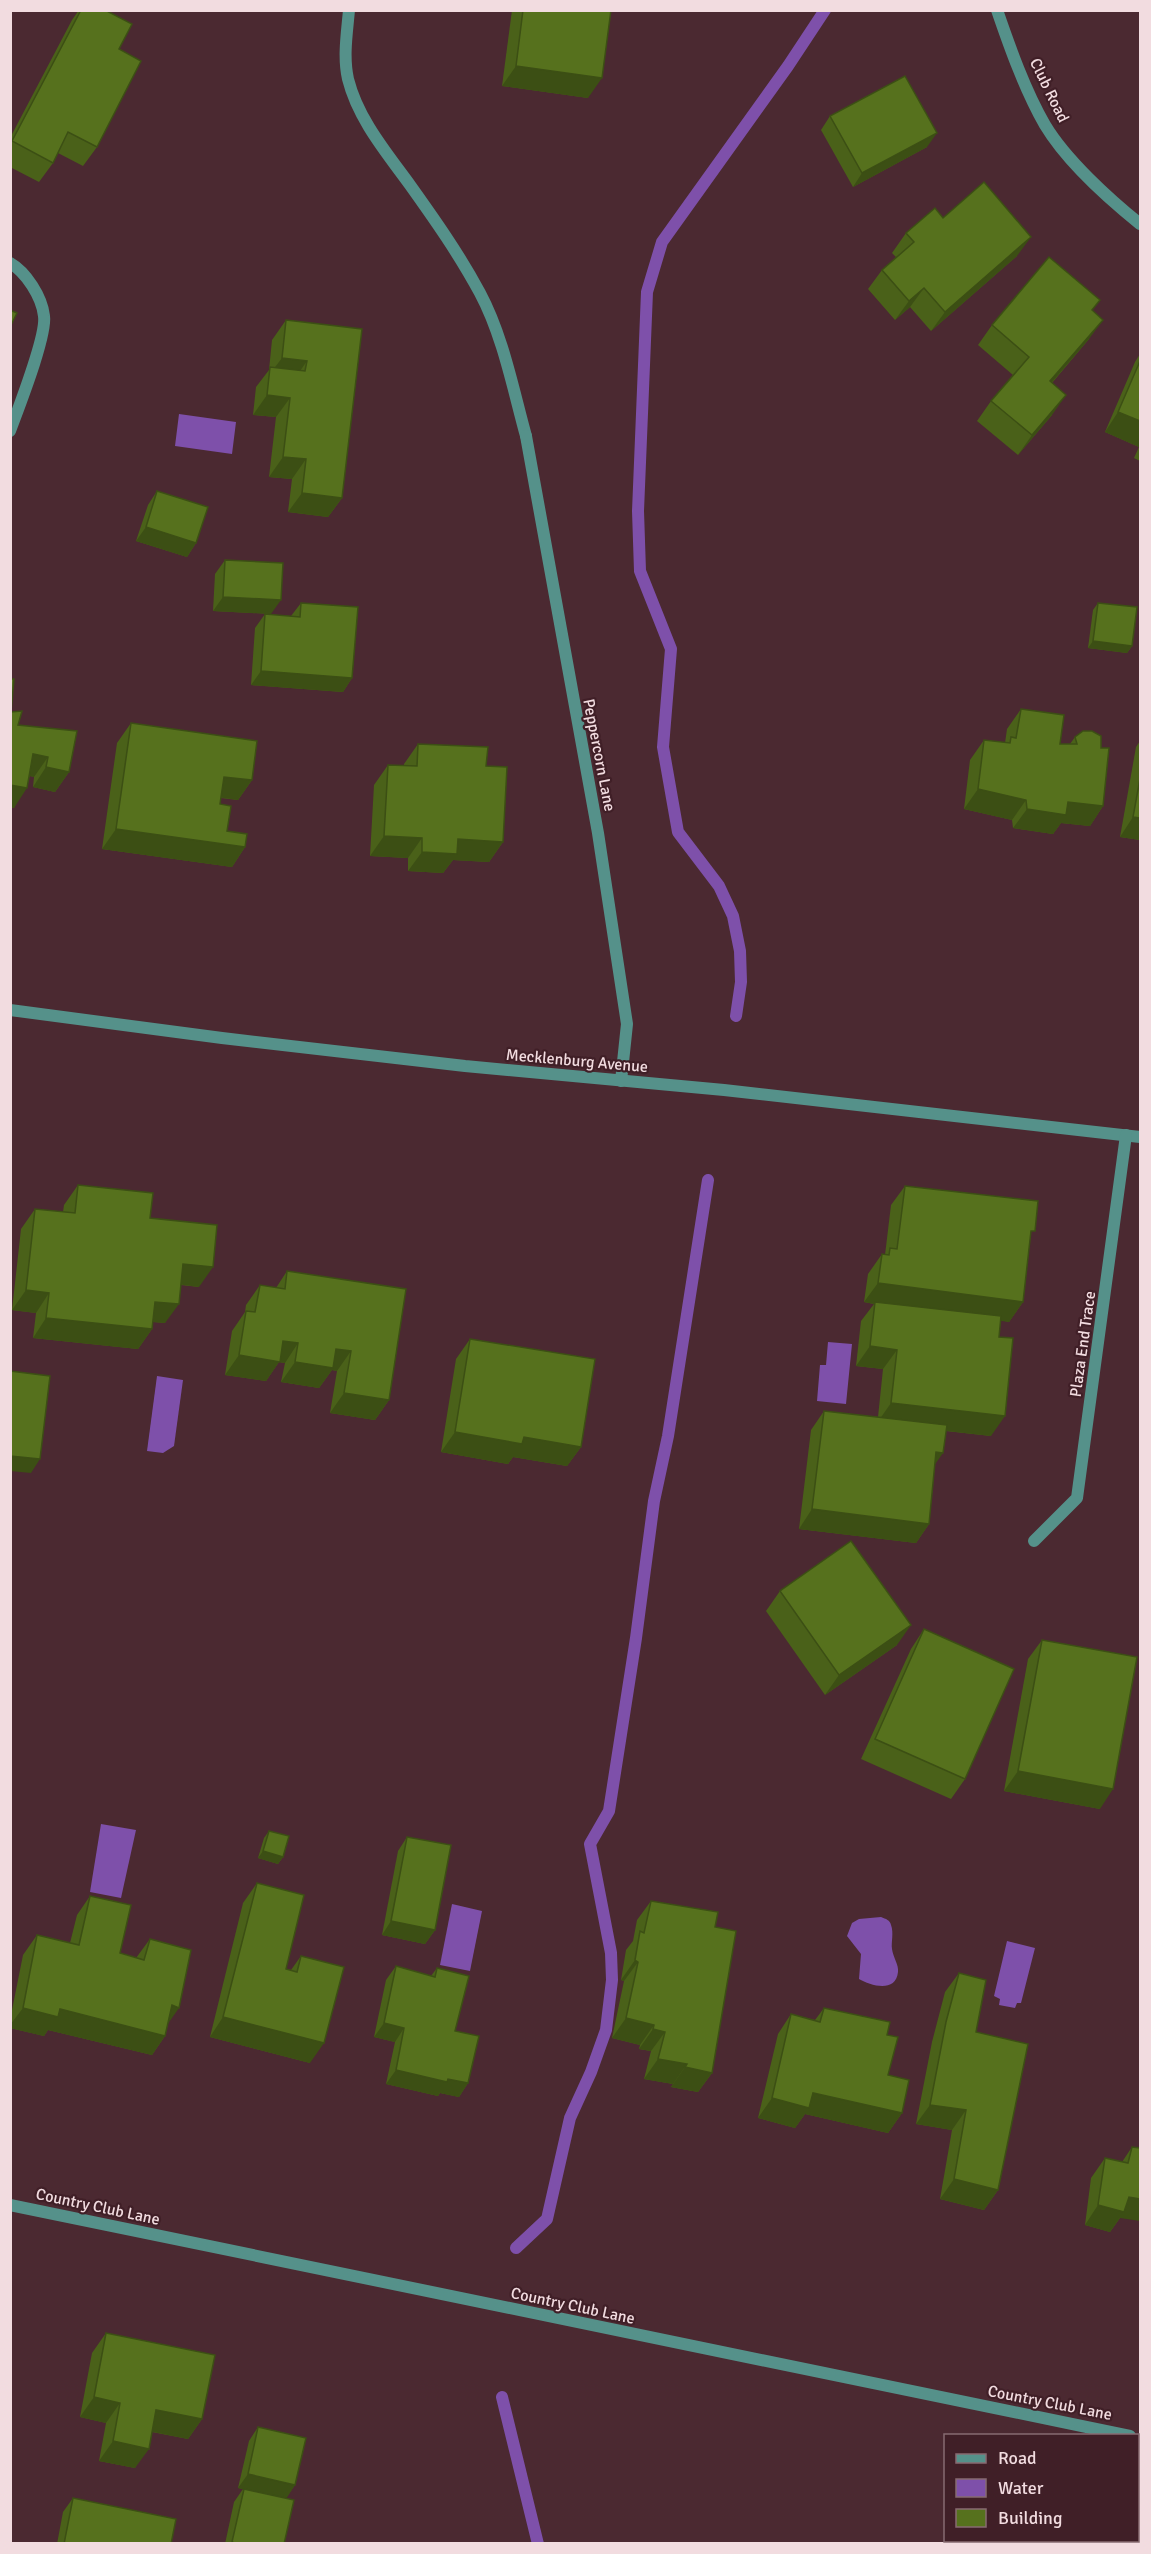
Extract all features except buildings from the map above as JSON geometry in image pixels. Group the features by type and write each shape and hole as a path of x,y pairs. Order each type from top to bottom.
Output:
{"street":[{"name":"Peppercorn Lane","path":"349,10 346,49 348,78 360,113 453,244 481,296 503,354 526,436 598,833 627,1024 621,1081"},
{"name":"Club Road","path":"997,10 1029,91 1046,126 1104,194 1140,222"},
{"path":"10,263 18,267 35,292 45,317 38,350 10,431"},
{"name":"Mecklenburg Avenue","path":"10,1010 222,1038 465,1066 1140,1137"},
{"name":"Plaza End Trace","path":"1034,1541 1077,1498 1126,1134"},
{"path":"10,2219 12,2205"},
{"name":"Country Club Lane","path":"12,2205 1120,2434"}],"water":[{"path":"179,414 236,422 232,454 175,446"},
{"path":"828,1342 852,1344 846,1404 817,1401 820,1365 826,1365"},
{"path":"157,1376 183,1380 174,1446 163,1453 147,1451"},
{"path":"101,1824 136,1830 121,1898 90,1892"},
{"path":"452,1904 482,1911 470,1971 440,1965"},
{"path":"881,1917 890,1923 892,1949 898,1969 893,1983 882,1986 859,1979 861,1954 847,1936 852,1923 859,1919"},
{"path":"1007,1941 1035,1948 1021,2003 1017,2003 1015,2008 999,2005 1000,1999 994,1996"}],"waterway":[{"path":"736,1016 741,982 740,951 733,916 719,886 678,832 663,747 671,649 640,571 638,511 647,292 662,242 788,66 825,10"},
{"path":"516,2248 547,2219 570,2118 591,2072 606,2030 612,1980 611,1953 590,1844 609,1811 636,1638 654,1501 668,1436 708,1180"},
{"path":"502,2397 538,2544"}]}
